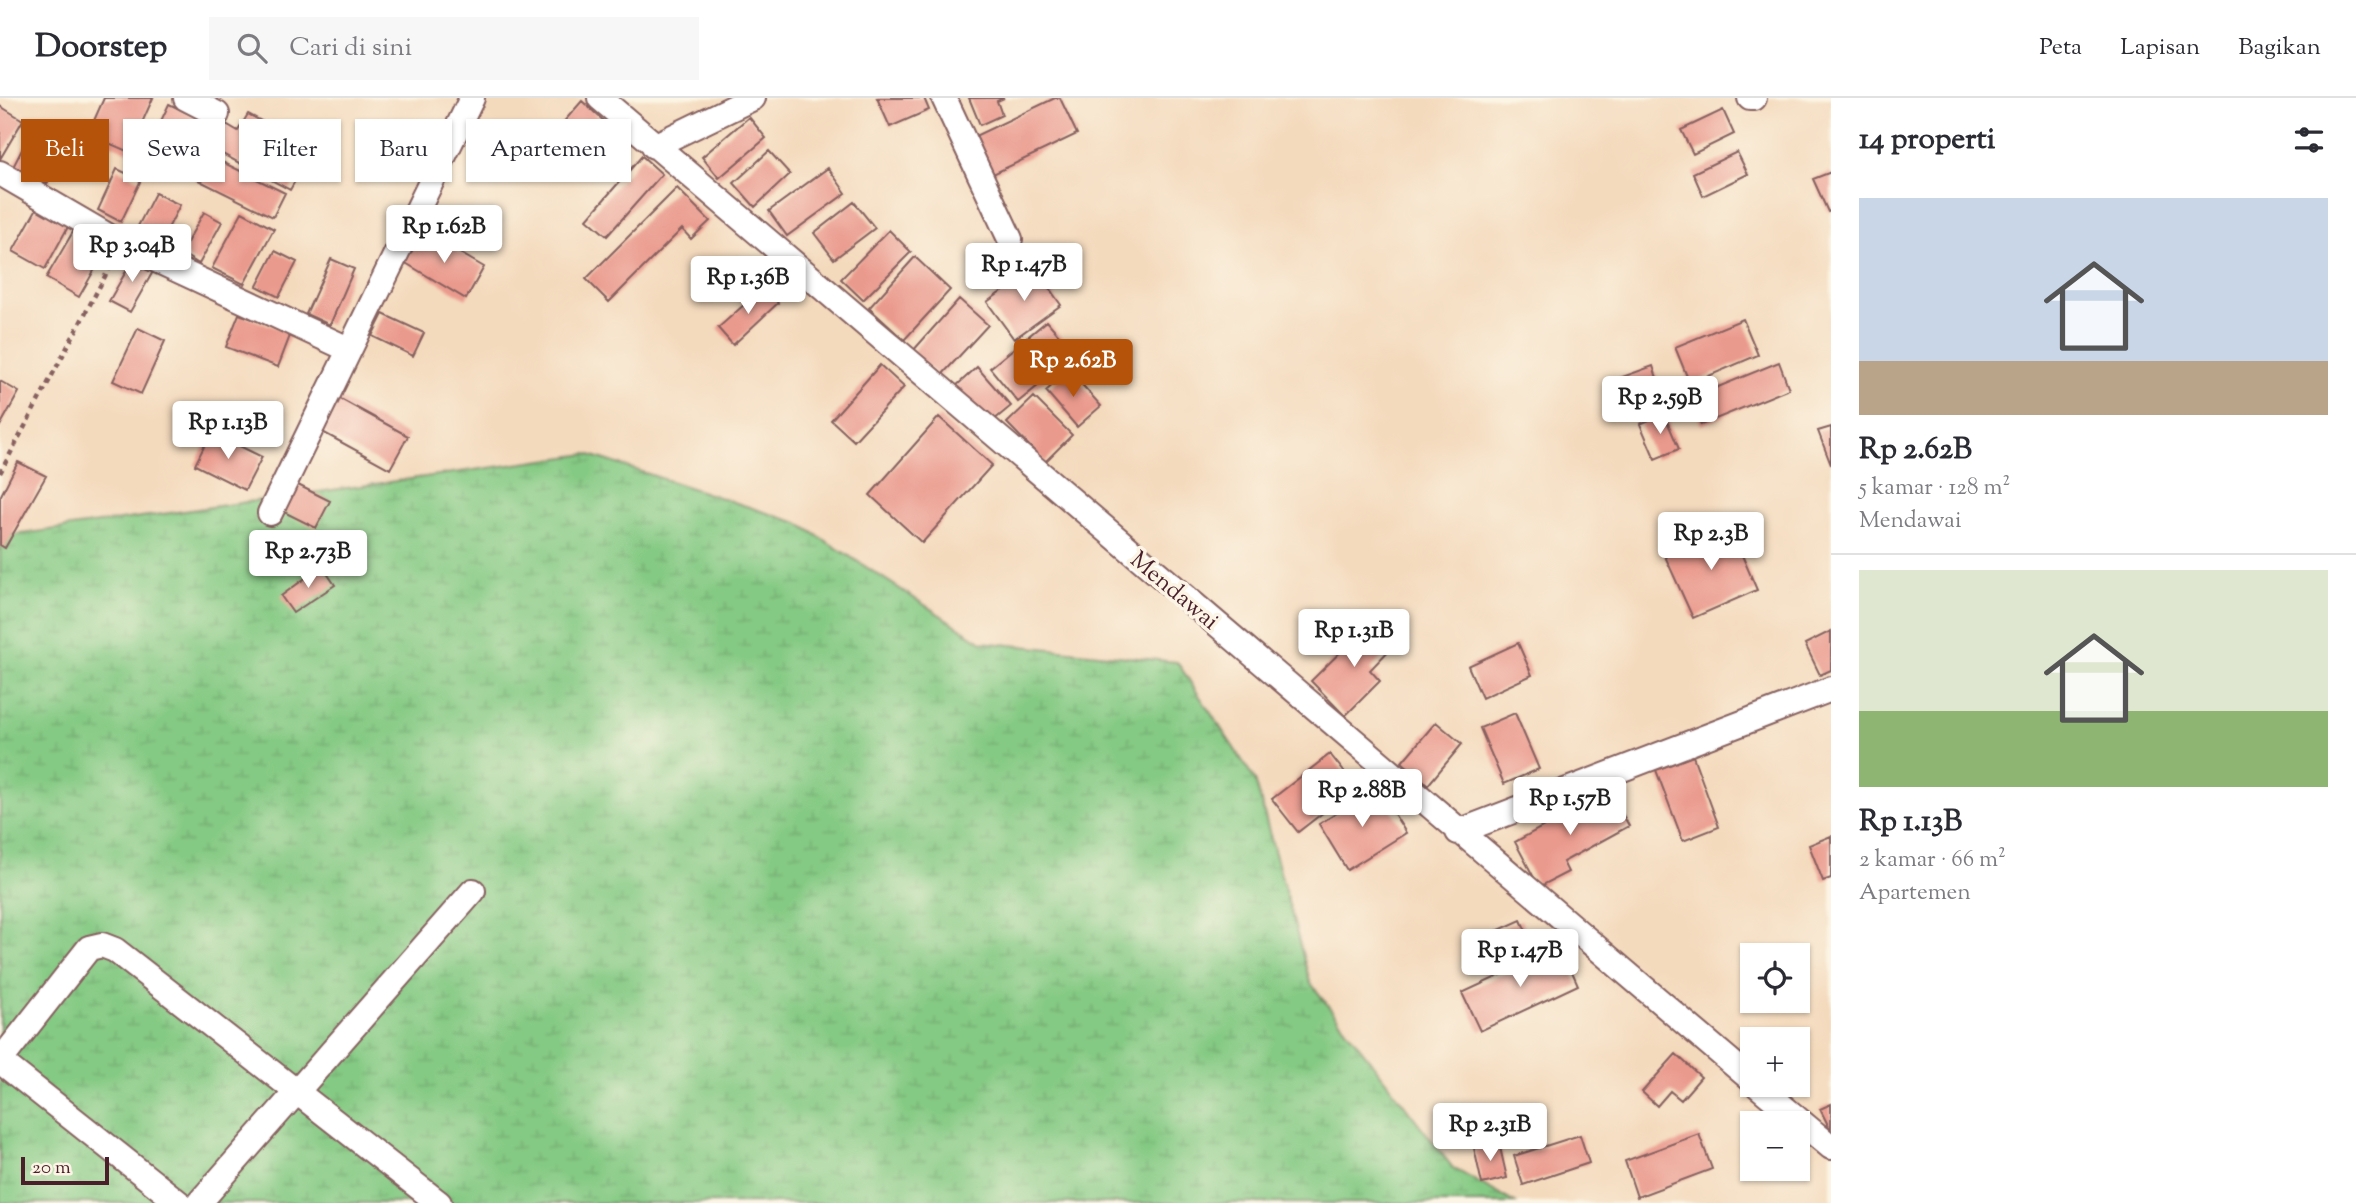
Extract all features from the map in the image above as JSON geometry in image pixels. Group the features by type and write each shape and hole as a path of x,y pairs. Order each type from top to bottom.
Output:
{"street":[{"path":"186,98 217,114"},
{"path":"270,513 472,98"},
{"name":"Mendawai","path":"600,98 1740,1070"},
{"path":"654,146 753,98"},
{"path":"944,98 1010,239"},
{"path":"0,173 122,244 348,349"},
{"path":"1458,832 1831,689"},
{"path":"199,1203 473,891"},
{"path":"179,1203 0,1061 89,948 102,945 115,950 439,1203"},
{"path":"1771,1097 1831,1147"}],"path":[{"path":"0,473 122,244"}],"green space":[{"path":"587,454 798,523 982,642 1177,662 1255,780 1310,982 1453,1168 1515,1203 0,1203 0,537"}],"building":[{"path":"104,98 153,98 144,119 123,119 123,149 109,143 109,119 95,119"},
{"path":"877,98 924,98 929,110 890,127"},
{"path":"969,98 1004,98 997,101 1002,115 980,125"},
{"path":"1060,98 1077,134 991,175 973,137"},
{"path":"582,101 601,119 566,119"},
{"path":"169,104 200,119 162,119"},
{"path":"0,106 21,119 0,159"},
{"path":"1723,110 1734,134 1693,154 1681,130"},
{"path":"749,117 766,138 719,178 702,157"},
{"path":"226,124 238,131 239,163 225,155 225,126"},
{"path":"21,151 21,171 13,167"},
{"path":"769,151 790,174 755,207 734,183"},
{"path":"1737,152 1748,174 1703,196 1693,173"},
{"path":"642,156 662,174 607,236 587,219 619,182 631,182 631,169"},
{"path":"225,163 239,170 239,182 263,182 285,193 273,217 202,182 225,182"},
{"path":"828,168 846,193 787,236 769,211"},
{"path":"117,169 123,172 123,182 140,182 121,222 98,210"},
{"path":"1831,172 1831,211 1828,212 1813,179"},
{"path":"275,182 294,182 290,190"},
{"path":"677,188 710,221 691,239 682,229 609,302 586,279"},
{"path":"155,193 180,205 161,242 136,230"},
{"path":"854,202 875,228 834,259 814,233"},
{"path":"37,208 69,225 45,269 13,251"},
{"path":"204,212 222,222 199,264 181,253"},
{"path":"242,212 274,229 244,284 212,268"},
{"path":"74,230 107,248 79,297 46,278"},
{"path":"889,230 911,252 863,300 841,279"},
{"path":"422,231 484,267 466,299 404,262"},
{"path":"275,251 297,262 279,297 257,286"},
{"path":"135,256 155,268 130,312 109,301"},
{"path":"915,257 950,290 904,340 869,308"},
{"path":"331,259 354,269 330,325 306,314"},
{"path":"1035,268 1061,305 1014,339 987,302"},
{"path":"764,287 778,303 733,345 718,328"},
{"path":"959,299 988,325 940,377 912,352"},
{"path":"239,314 291,333 278,367 226,347"},
{"path":"383,314 424,333 413,356 372,336"},
{"path":"1743,319 1758,355 1690,384 1675,347"},
{"path":"1047,321 1076,355 1018,402 990,368"},
{"path":"138,328 165,341 141,394 113,381"},
{"path":"1779,362 1789,389 1701,425 1691,398"},
{"path":"880,365 904,387 854,441 831,420"},
{"path":"1653,366 1664,399 1622,414 1611,381"},
{"path":"977,367 1011,406 988,425 955,387"},
{"path":"1069,370 1101,406 1077,427 1046,391"},
{"path":"0,381 19,392 0,426"},
{"path":"335,396 408,436 390,469 317,429"},
{"path":"1034,397 1072,435 1045,462 1007,423"},
{"path":"1664,414 1679,449 1655,459 1640,424"},
{"path":"939,417 992,465 922,543 870,495"},
{"path":"1831,427 1831,465 1818,431"},
{"path":"211,432 262,457 245,490 195,465"},
{"path":"18,462 46,476 5,548 0,545 0,497"},
{"path":"296,484 330,501 316,528 282,511"},
{"path":"1729,525 1757,590 1693,618 1664,554"},
{"path":"322,566 335,585 293,613 281,596"},
{"path":"1372,621 1395,644 1370,670 1380,681 1345,716 1311,681"},
{"path":"1831,631 1831,670 1820,675 1805,644"},
{"path":"1518,643 1532,675 1482,698 1468,666"},
{"path":"1515,713 1539,769 1504,784 1480,728"},
{"path":"1436,722 1462,744 1428,785 1402,762"},
{"path":"1330,754 1356,787 1298,832 1272,799"},
{"path":"1693,756 1719,827 1683,841 1656,770"},
{"path":"1378,788 1406,833 1347,870 1319,824"},
{"path":"1610,790 1629,826 1563,862 1568,872 1539,887 1515,842"},
{"path":"1831,836 1831,878 1823,881 1809,845"},
{"path":"1521,920 1534,949 1482,974 1468,944"},
{"path":"1561,947 1578,985 1480,1031 1462,993"},
{"path":"1676,1054 1701,1077 1681,1100 1670,1091 1657,1106 1642,1092"},
{"path":"1831,1104 1831,1131 1820,1109"},
{"path":"1699,1134 1712,1169 1637,1197 1625,1161"},
{"path":"1580,1135 1589,1163 1523,1185 1514,1156"},
{"path":"1499,1143 1507,1178 1482,1184 1474,1148"}]}
